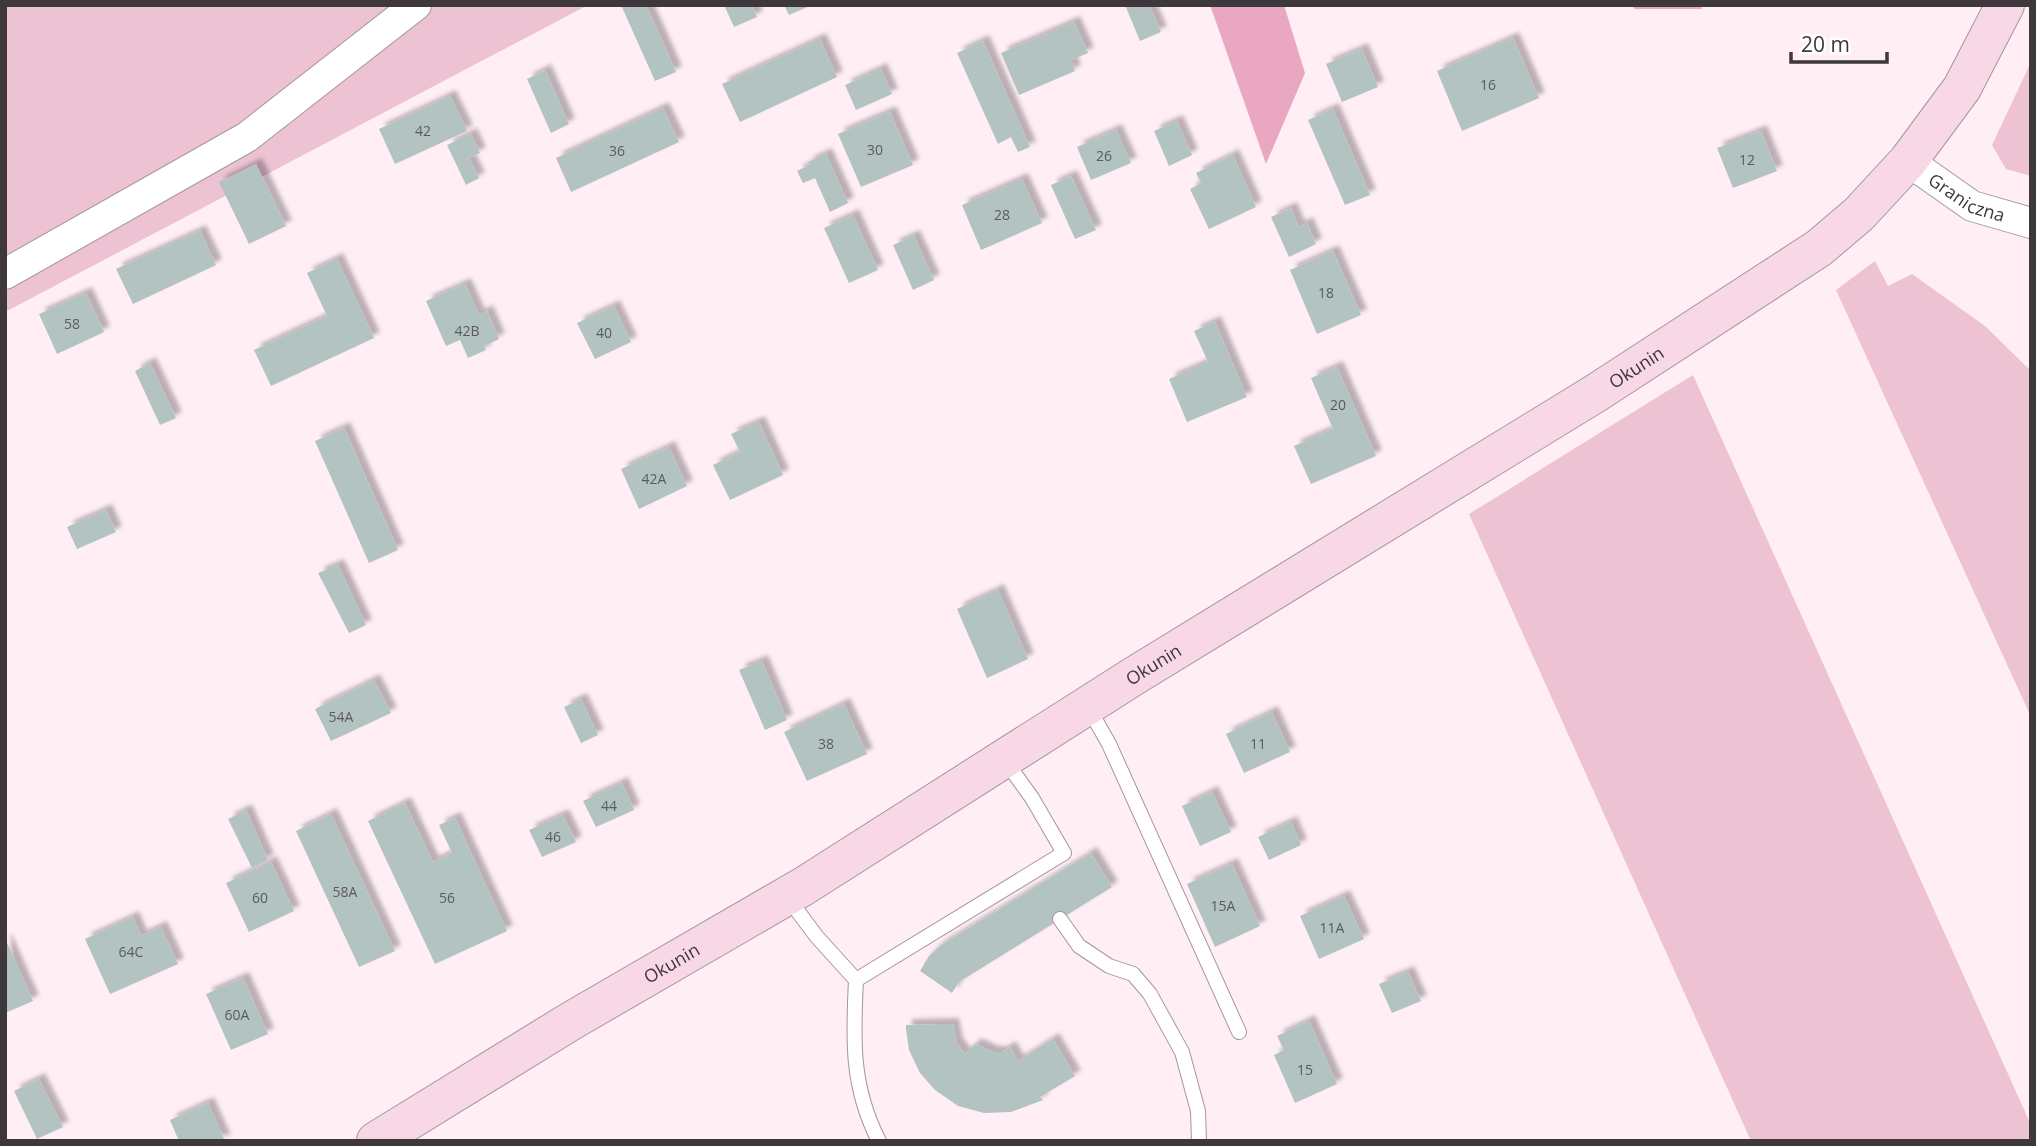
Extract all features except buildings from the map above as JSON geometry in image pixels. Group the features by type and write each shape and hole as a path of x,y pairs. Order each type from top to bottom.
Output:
{"main road":[{"name":"Okunin","path":"376,1141 571,1021 787,896 1087,706 1596,393 1819,247 1859,214 1909,161 1962,88 2005,5"}],"street":[{"path":"5,274 247,137 416,5"},
{"name":"Graniczna","path":"1909,161 1972,206 2031,223"}],"lane":[{"path":"1087,706 1109,744 1239,1032"},
{"path":"856,980 1036,879 1064,853 1032,798 1004,759"},
{"path":"787,896 817,937 856,980 853,1026 856,1077 879,1141"},
{"path":"1060,919 1079,946 1109,966 1133,974 1150,994 1182,1052 1198,1111 1199,1141"}],"shaded area":[{"path":"5,5 588,5 5,312"},
{"path":"1210,5 1284,5 1305,73 1266,164"},
{"path":"1631,5 1701,5 1702,9 1635,9"},
{"path":"2031,62 2031,176 2006,169 1992,145"},
{"path":"1875,261 1888,286 1912,274 1985,326 2031,371 2031,717 1836,290"},
{"path":"1693,375 2031,1125 2031,1141 1751,1141 1469,514"}]}
